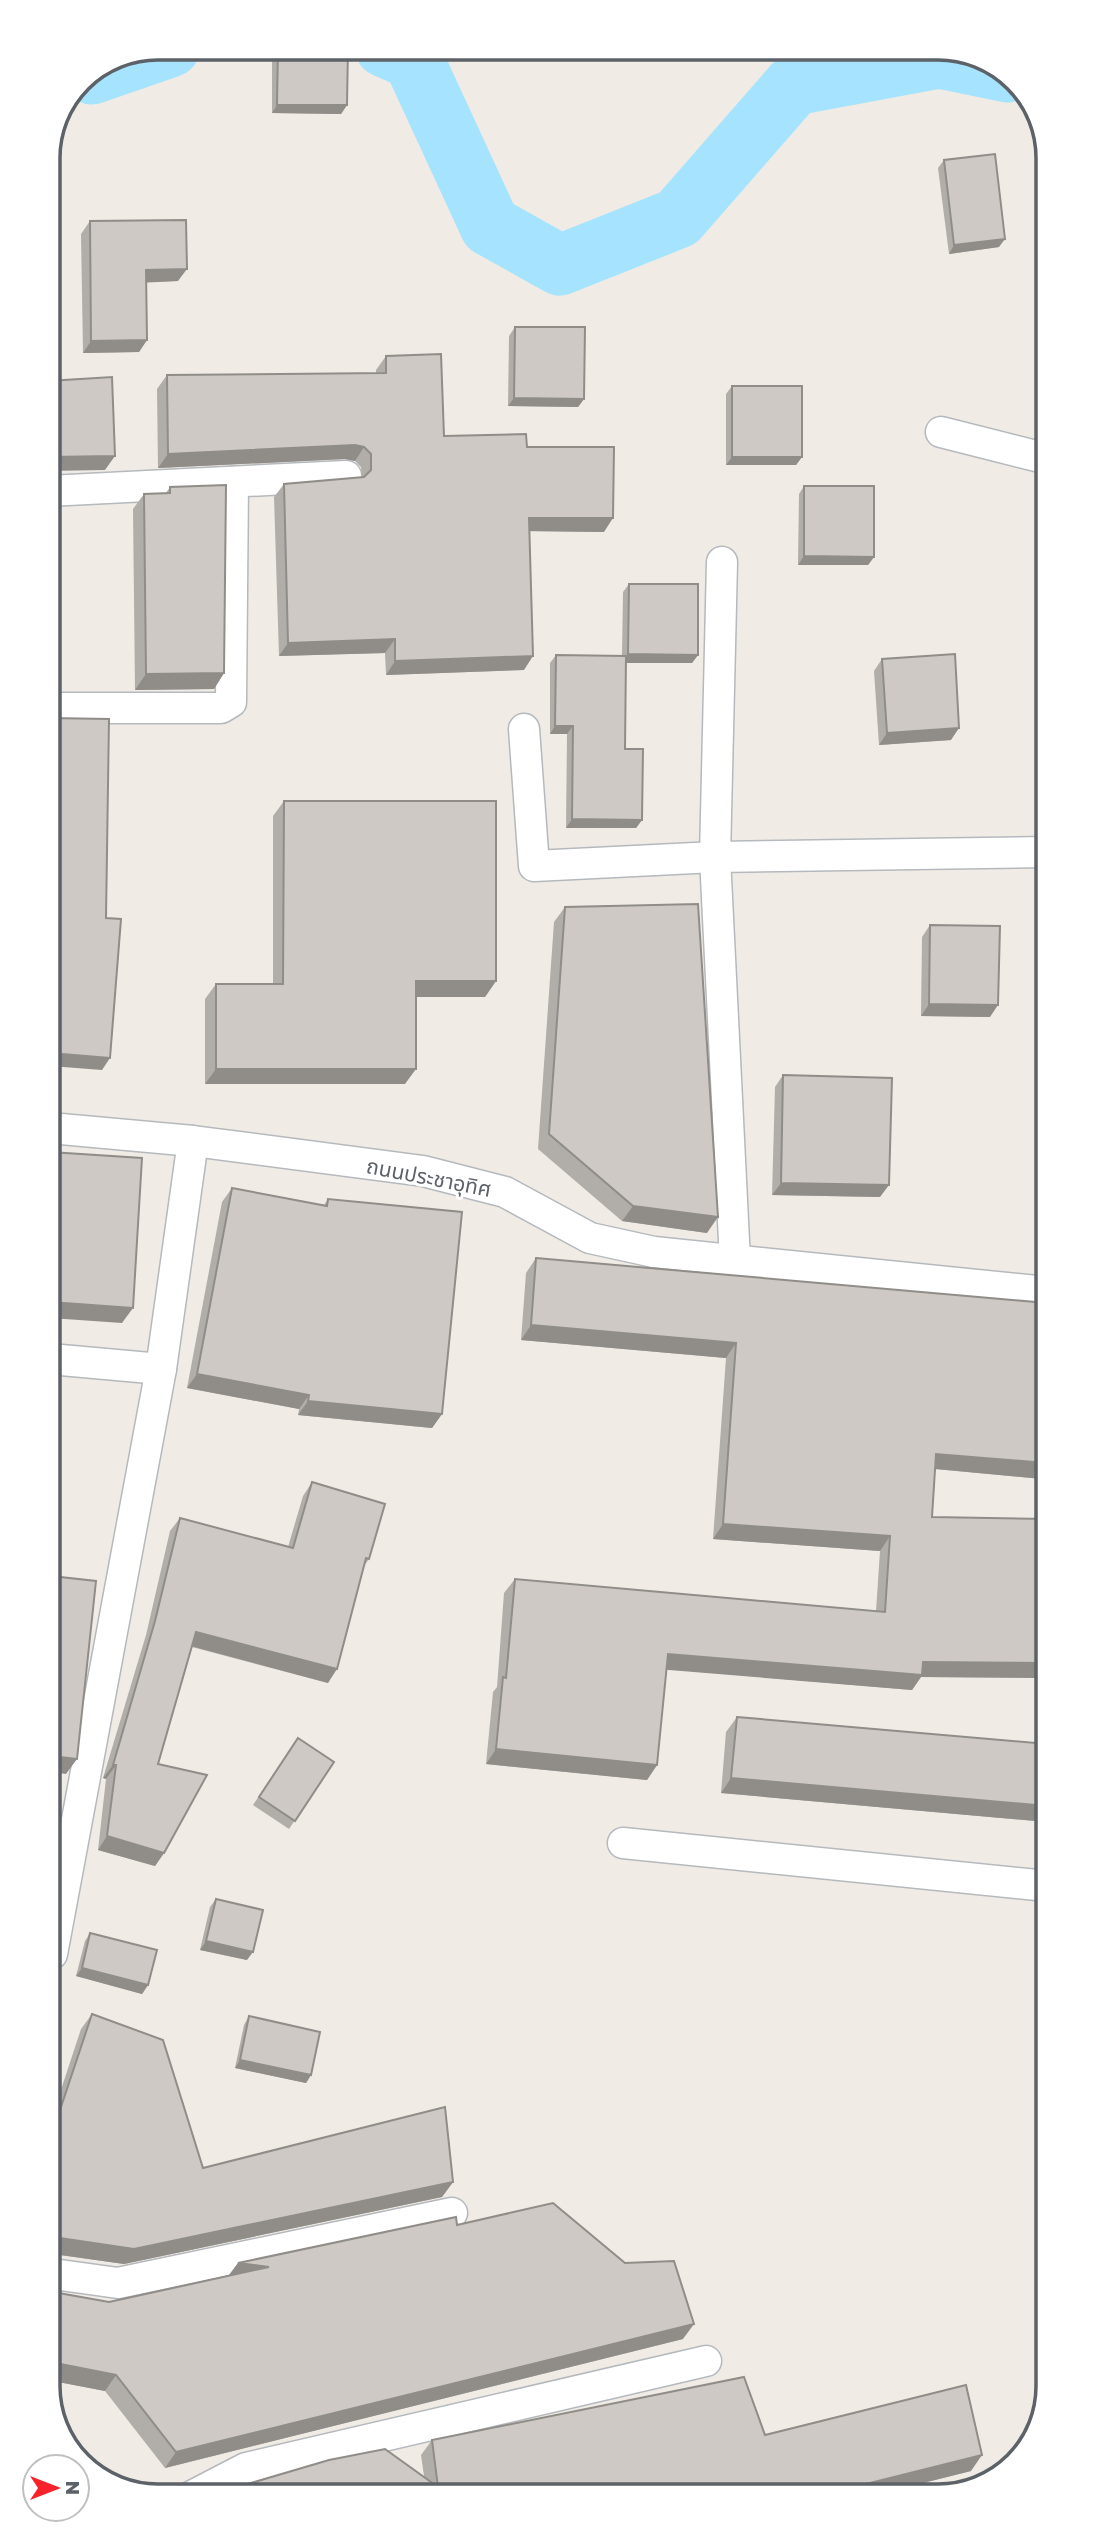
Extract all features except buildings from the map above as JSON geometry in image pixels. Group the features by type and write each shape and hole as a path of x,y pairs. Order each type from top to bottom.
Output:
{"street":[{"path":"941,432 1036,456"},
{"path":"60,490 346,476"},
{"path":"60,708 221,708 231,702 233,482"},
{"path":"722,562 715,857 735,1261"},
{"path":"524,729 534,866 715,857 1036,852"},
{"name":"ถนนประชาอุทิศ","path":"60,1129 193,1141 423,1171 505,1192 590,1238 654,1252 1036,1291"},
{"path":"60,1857 161,1369 193,1141"},
{"path":"60,1360 161,1369"},
{"path":"624,1843 1036,1885"},
{"path":"60,2275 118,2283 452,2213"},
{"path":"215,2484 246,2468 706,2361"}],"waterway":[{"path":"413,60 490,226 560,265 678,218 794,85 928,60"},
{"path":"951,60 965,63"}]}
